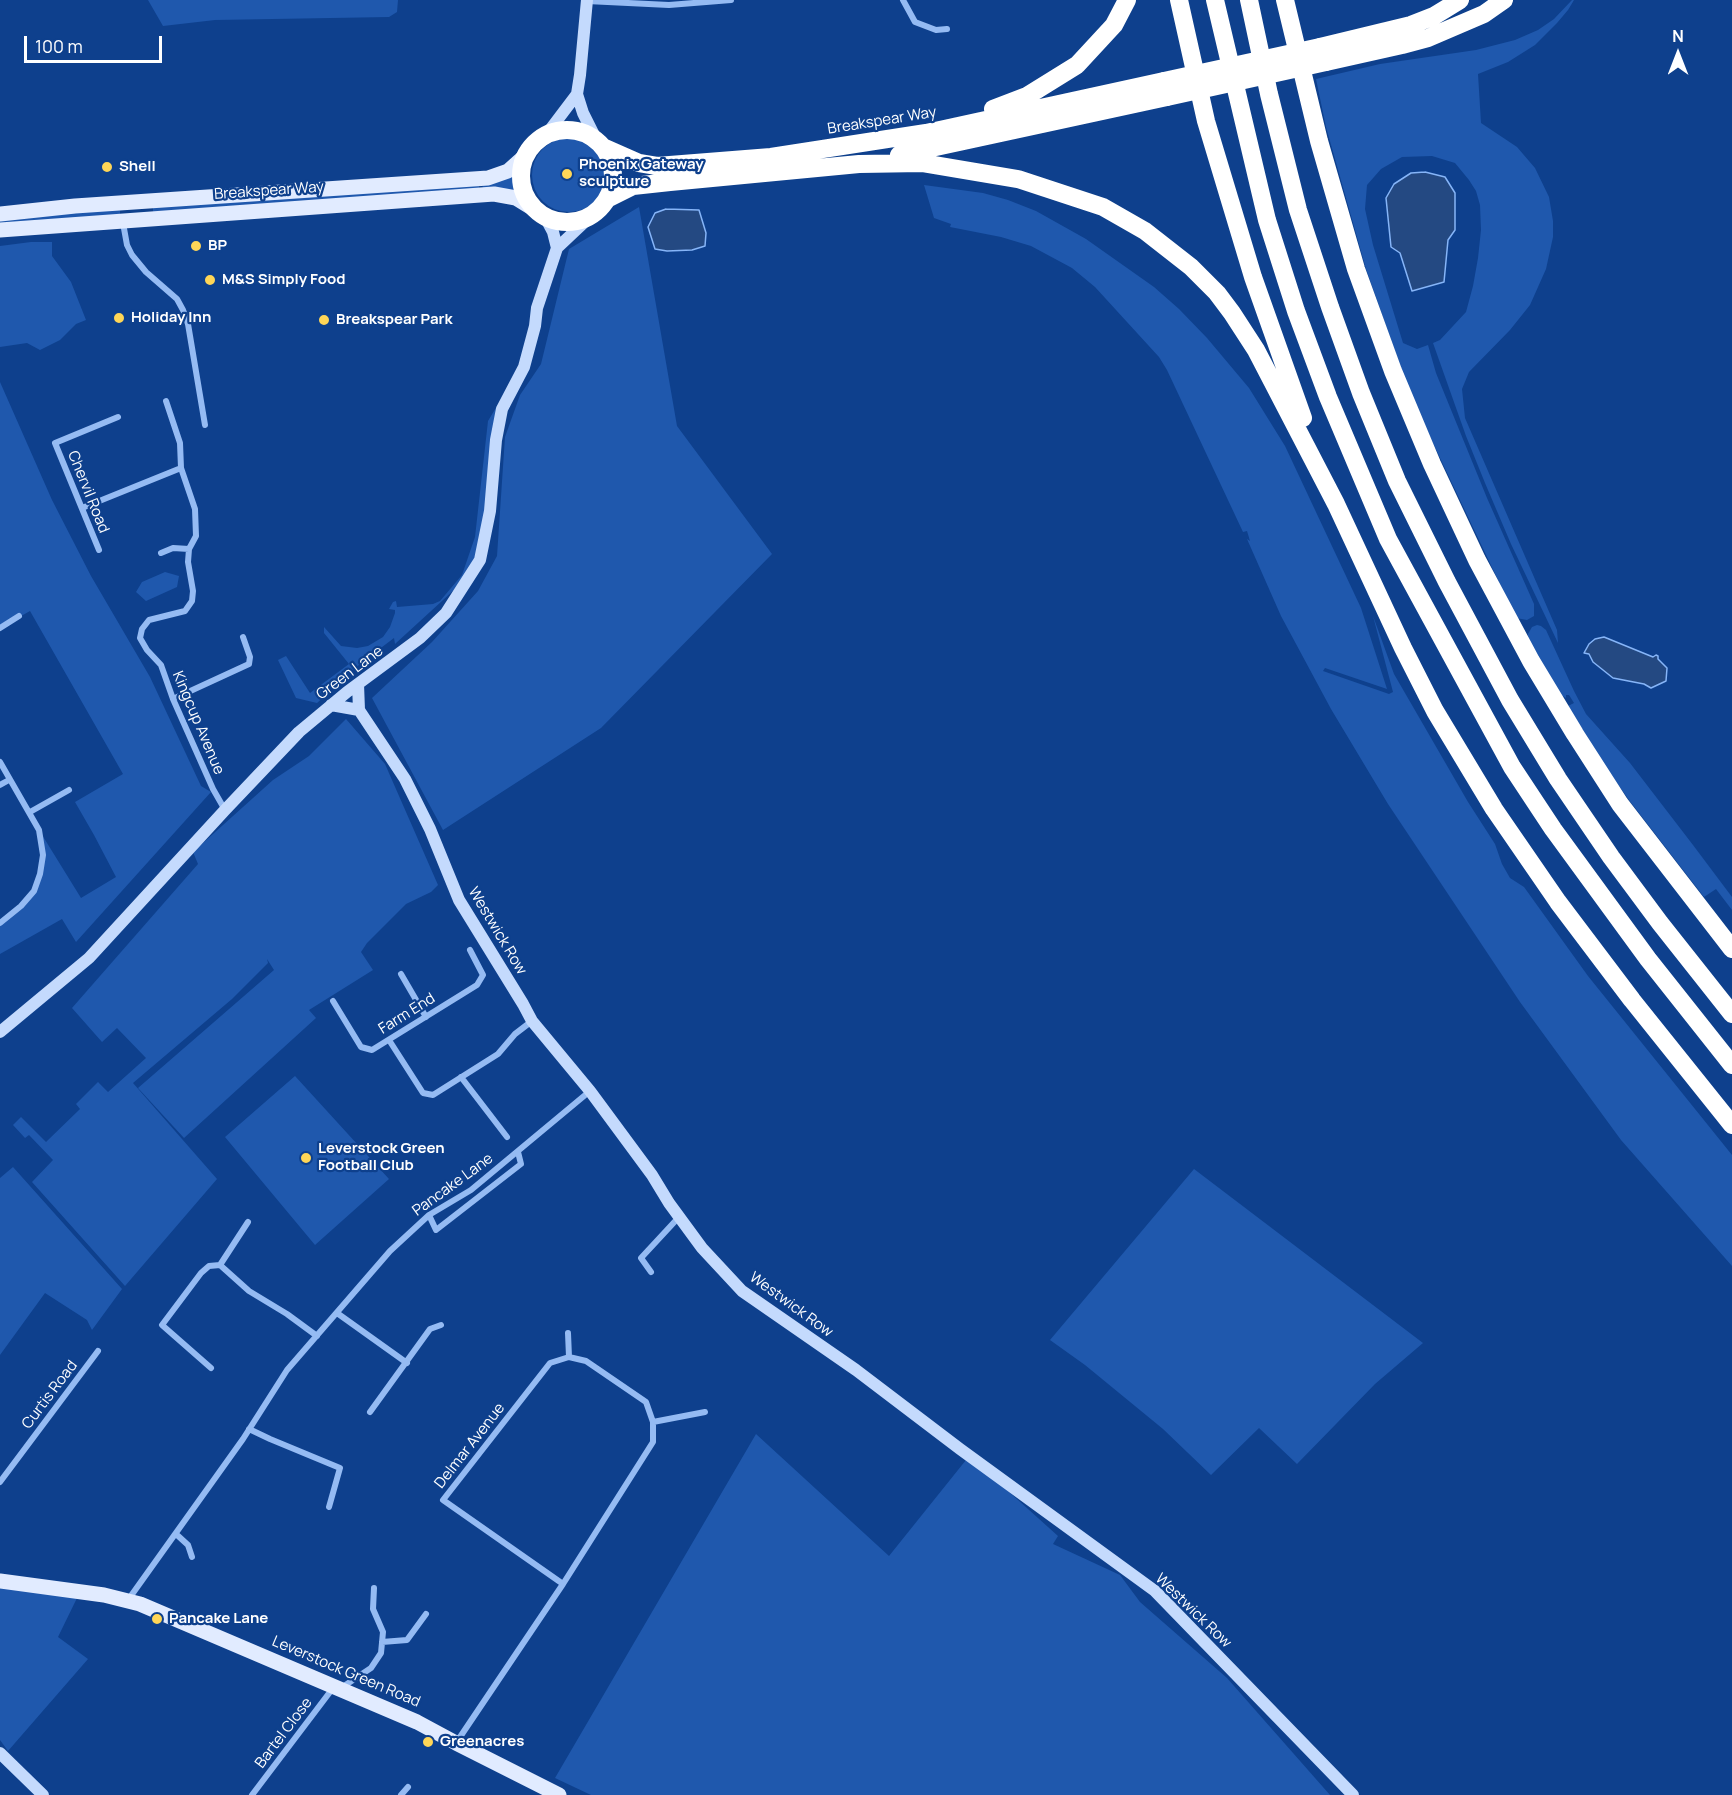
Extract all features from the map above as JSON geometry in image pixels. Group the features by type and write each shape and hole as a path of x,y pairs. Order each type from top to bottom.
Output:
{"highway":[{"path":"1179,0 1206,121 1253,277 1336,504"},
{"path":"1215,0 1267,220 1296,311 1328,397 1388,539 1512,767 1553,829 1648,959 1732,1065"},
{"path":"1249,0 1269,94 1299,210 1361,393 1398,481 1468,622 1510,700 1558,779 1618,867 1673,941 1732,1014"},
{"path":"1287,0 1294,40 1319,141 1356,269 1393,371 1432,464 1477,560 1531,661 1620,804 1732,947"},
{"path":"858,164 1166,89 1323,54 1434,16 1460,0"},
{"path":"1323,54 1402,45 1428,38 1484,14 1504,0"},
{"path":"882,141 1002,106 1027,96 1077,65 1121,12"},
{"name":"Breakspear Way","path":"601,144 639,163 657,166 771,157 882,141 1166,89"},
{"path":"559,130 573,130 586,134 601,144 610,157 614,178 609,198 591,216 576,222 560,222 541,214 528,202 521,178 522,165 535,142 546,135 559,130"},
{"path":"609,198 635,186 858,164 923,163 1018,179 1103,207 1144,231 1191,267 1217,293 1256,350 1336,504 1435,711 1494,809 1558,902 1632,1000 1732,1125"}],"main road":[{"name":"Breakspear Way","path":"0,214 75,206 488,178 508,171 527,154"},
{"name":"Breakspear Way","path":"0,230 123,219 494,194 516,198 541,214"},
{"name":"Leverstock Green Road","path":"0,1581 128,1600 417,1722 559,1795"}],"street":[{"path":"601,144 583,113 577,94 586,1 669,5 730,0"},
{"path":"903,0 915,22 936,30 947,29"},
{"path":"546,135 577,94"},
{"path":"541,214 553,232 557,248"},
{"name":"Green Lane","path":"0,1032 89,958 299,732 420,638 446,613 480,560 490,511 496,440 502,409 524,367 535,326 537,308 557,248 591,216"},
{"path":"123,219 127,245 132,255 146,272 177,299 183,310 188,324 205,425"},
{"name":"Kingcup Avenue","path":"166,401 180,443 181,468 195,509 196,536 189,549 188,562 193,591 192,602 185,611 149,620 142,629 140,638 147,650 161,665 173,699 213,789 225,810"},
{"name":"Chervil Road","path":"99,550 55,443 118,417"},
{"path":"82,508 181,468"},
{"path":"161,553 173,548 189,549"},
{"path":"0,628 19,616"},
{"path":"173,699 249,664 250,657 243,637"},
{"path":"331,705 359,710 358,684"},
{"name":"Westwick Row","path":"359,710 405,778 430,829 459,900 532,1022 590,1091 702,1248 742,1291 856,1370 1155,1591 1353,1795"},
{"path":"0,762 39,830 43,855 34,891 21,906 0,923"},
{"path":"0,785 9,780"},
{"path":"30,812 69,790"},
{"name":"Farm End","path":"333,1001 361,1047 372,1050 477,985 483,975 470,950"},
{"path":"401,974 426,1017"},
{"path":"388,1040 423,1093 433,1095 498,1054 516,1034 532,1022"},
{"path":"460,1077 507,1137"},
{"name":"Pancake Lane","path":"128,1600 249,1429 286,1370 390,1251 429,1215 471,1190 590,1091"},
{"path":"429,1215 436,1230 521,1164 518,1152"},
{"path":"471,1190 476,1198"},
{"path":"651,1272 640,1258 679,1217"},
{"path":"220,1265 248,1222"},
{"path":"212,1368 162,1324 201,1273 209,1266 220,1265 249,1291 287,1314 316,1336"},
{"path":"337,1313 407,1363"},
{"path":"370,1412 430,1329 441,1325"},
{"path":"456,1743 563,1584 653,1442 653,1422 646,1402 586,1361 569,1357 568,1333"},
{"name":"Curtis Road","path":"0,1482 98,1351"},
{"name":"Delmar Avenue","path":"563,1584 443,1500 550,1363 569,1357"},
{"path":"653,1422 705,1412"},
{"path":"249,1429 340,1468 329,1507"},
{"path":"176,1534 188,1545 192,1557"},
{"path":"374,1588 373,1609 383,1632 382,1642 407,1640 426,1614"},
{"name":"Bartel Close","path":"252,1795 338,1687 371,1668 381,1653 382,1642"},
{"path":"0,1753 43,1795"},
{"path":"401,1795 408,1787"}],"shaded area":[{"path":"148,0 398,0 397,12 389,17 215,20 163,26"},
{"path":"1574,0 1568,10 1535,45 1508,62 1478,74 1481,123 1517,147 1535,168 1549,197 1553,237 1546,269 1530,305 1510,330 1469,372 1462,389 1465,418 1557,630 1558,643 1485,483 1433,343 1440,340 1466,312 1473,286 1481,230 1480,205 1476,191 1455,163 1432,156 1402,157 1381,169 1367,185 1365,209 1373,245 1403,343 1417,349 1428,345 1436,373 1487,498 1534,604 1534,616 1527,620 1516,618 1431,439 1403,374 1366,269 1326,127 1316,79 1380,64 1476,50 1515,40 1538,30 1554,19"},
{"path":"562,138 576,138 590,144 600,154 606,168 606,182 600,196 590,206 576,212 562,212 548,206 538,196 532,182 532,168 538,154 548,144"},
{"path":"1425,172 1445,177 1455,193 1455,230 1448,240 1444,282 1412,291 1400,253 1391,247 1386,198 1394,184 1411,173"},
{"path":"517,173 519,191 483,189 482,182"},
{"path":"479,183 479,189 153,212 153,207"},
{"path":"924,185 983,193 1008,200 1036,211 1086,239 1154,287 1179,309 1249,388 1285,446 1361,608 1387,689 1325,668 1323,671 1389,694 1393,692 1373,616 1394,674 1495,844 1510,878 1524,887 1588,976 1732,1155 1732,1266 1621,1140 1520,1002 1388,804 1331,709 1281,616 1247,539 1250,541 1247,531 1243,532 1159,357 1095,287 1072,268 1031,246 1001,237 950,227 951,224 934,218"},
{"path":"639,207 677,426 772,554 601,728 443,830 372,698 432,642 478,591 497,556 505,437 520,395 541,364 569,249"},
{"path":"120,209 120,215 0,226 0,219"},
{"path":"666,209 699,210 706,233 705,246 692,250 655,249 648,227 655,213"},
{"path":"52,242 52,256 71,282 86,320 76,324 60,340 40,350 27,343 0,347 0,246"},
{"path":"0,382 52,500 91,576 150,677 201,786 211,792 76,942 62,919 0,954 0,923 34,891 43,855 39,830 81,898 116,877 75,802 123,774 30,611 0,628"},
{"path":"500,401 487,521 478,553 466,579 395,644 394,638 361,663 317,703 296,698 278,660 286,656 310,693 349,664 324,633 324,627 341,646 357,648 368,646 383,637 390,627 395,613 395,610 389,609 393,602 396,601 397,607 433,604 440,601 462,575 475,537 488,421"},
{"path":"165,572 179,576 177,587 146,601 136,592 142,582"},
{"path":"1537,625 1546,630 1586,714 1630,763 1732,897 1732,910 1716,889 1704,897 1607,769 1568,706 1574,703 1569,695 1566,695 1566,698 1561,695 1528,640 1532,627"},
{"path":"1604,637 1653,657 1658,656 1667,668 1666,681 1651,688 1644,684 1613,678 1593,662 1589,654 1584,653 1595,639"},
{"path":"346,719 385,764 438,885 431,892 406,904 367,943 361,952 373,970 309,1010 316,1018 184,1138 138,1088 274,970 267,959 268,963 232,999 133,1083 217,1179 125,1286 32,1182 53,1160 29,1135 25,1138 13,1125 21,1117 46,1142 80,1109 76,1104 98,1082 108,1092 146,1058 117,1028 102,1042 72,1008 198,864 193,852 273,780 309,756"},
{"name":"Leverstock Green Football Club","path":"295,1076 389,1179 315,1245 225,1137"},
{"path":"13,1167 122,1289 92,1330 87,1320 45,1293 0,1355 0,1178"},
{"path":"1194,1169 1423,1343 1375,1384 1297,1464 1259,1428 1211,1475 1163,1429 1085,1365 1050,1340"},
{"path":"756,1434 889,1556 966,1460 988,1473 1058,1536 1053,1544 1120,1575 1140,1602 1227,1678 1330,1795 591,1795 555,1778"},
{"path":"0,1584 77,1598 58,1637 88,1659 8,1751 0,1740"}],"place":[{"name":"Shell","path":"107,167"},
{"name":"Phoenix Gateway sculpture","path":"567,174"},
{"name":"BP","path":"196,246"},
{"name":"M&S Simply Food","path":"210,280"},
{"name":"Holiday Inn","path":"119,318"},
{"name":"Breakspear Park","path":"324,320"},
{"name":"Leverstock Green Football Club","path":"306,1158"},
{"name":"Pancake Lane","path":"157,1619"},
{"name":"Greenacres","path":"428,1742"}]}
